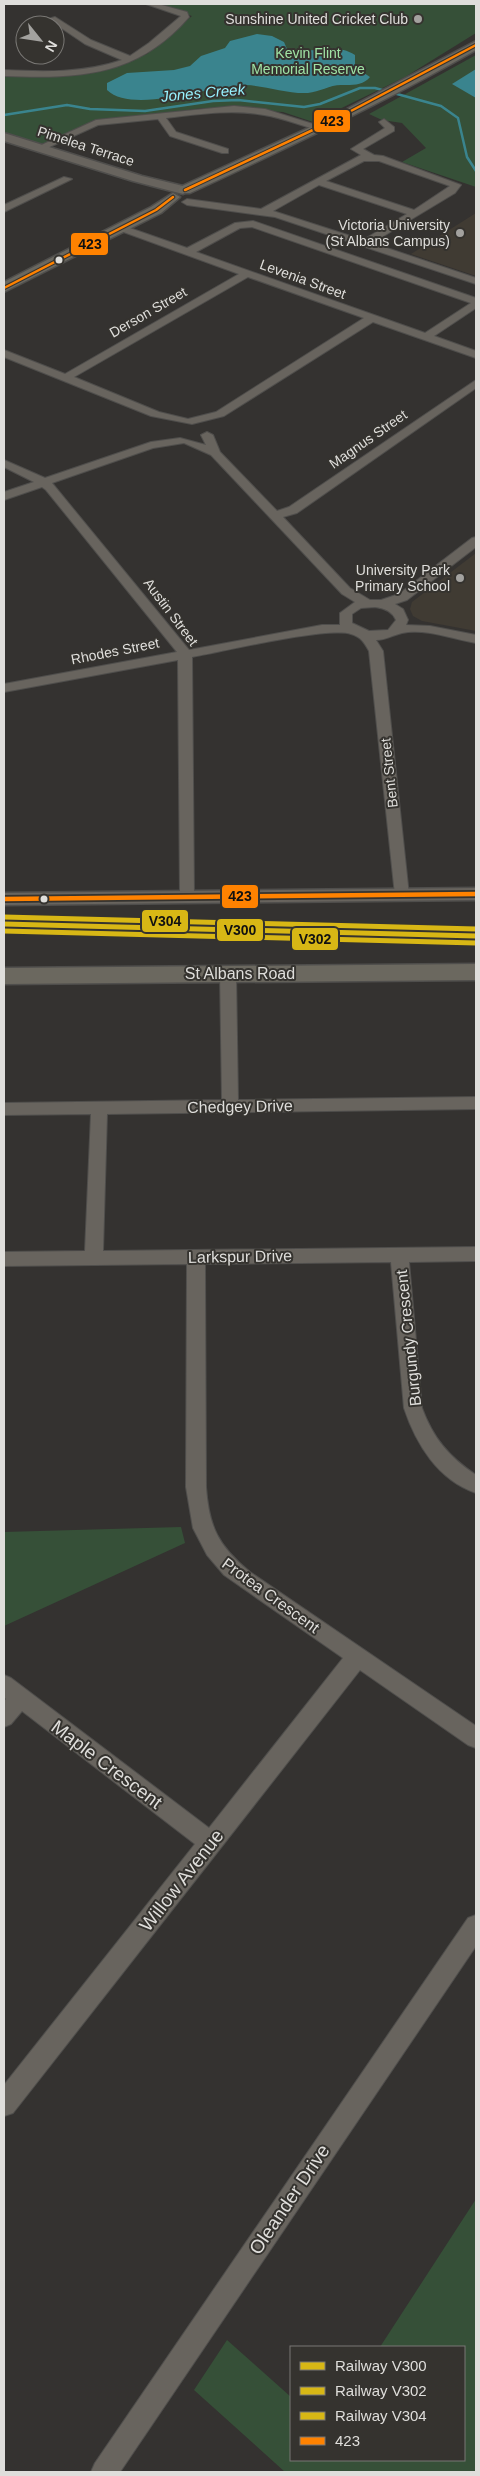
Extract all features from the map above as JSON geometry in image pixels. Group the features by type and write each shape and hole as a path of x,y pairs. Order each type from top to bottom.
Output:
{"main road":[{"path":"4,288 218,176 379,100 476,45"},
{"path":"181,196 201,195 218,176"},
{"name":"St Albans Road","path":"4,976 476,972"}],"street":[{"path":"4,73 74,72 95,69 129,59 139,54 186,17 184,14 150,4"},
{"path":"65,26 88,42 129,59"},
{"path":"42,146 96,123 234,109 274,114 321,128"},
{"path":"160,115 173,134 225,151"},
{"path":"365,243 452,191 456,185 372,157 356,149 391,129 384,122"},
{"name":"Pimelea Terrace","path":"4,137 42,146 158,186 181,196"},
{"path":"265,211 355,160 372,157"},
{"path":"4,209 67,179"},
{"path":"318,182 414,213"},
{"path":"9,194 24,199"},
{"path":"201,195 225,208"},
{"path":"181,196 225,208 265,211 365,243 476,282"},
{"path":"188,252 238,225 253,224 458,294 476,304 426,337"},
{"name":"Levenia Street","path":"121,228 476,355"},
{"name":"Derson Street","path":"65,378 247,273"},
{"path":"151,445 168,429 187,421 220,414 372,318"},
{"path":"4,353 155,414 202,424 215,453 346,591 366,603 383,604 403,597 476,541"},
{"name":"Magnus Street","path":"275,516 293,510 476,383"},
{"path":"155,414 168,429 171,438 215,453"},
{"path":"4,496 151,445 200,440 220,414"},
{"name":"Austin Street","path":"4,463 44,482 185,654 187,897"},
{"path":"346,591 349,619 366,636 383,635 399,620 403,597"},
{"path":"349,619 366,603"},
{"path":"383,604 399,620 430,630 476,639"},
{"name":"Rhodes Street","path":"4,688 322,629 349,619"},
{"name":"Bent Street","path":"376,651 383,635"},
{"name":"Bent Street","path":"366,636 376,651 402,895"},
{"path":"4,899 476,894"},
{"path":"228,973 230,1106"},
{"name":"Chedgey Drive","path":"4,1109 476,1103"},
{"path":"94,1258 99,1108"},
{"name":"Burgundy Crescent","path":"400,1254 414,1408 419,1427 436,1456 476,1485"},
{"name":"Larkspur Drive","path":"4,1260 476,1254"},
{"name":"Protea Crescent","path":"196,1257 196,1488 197,1511 203,1531 219,1558 231,1569 476,1738"},
{"name":"Willow Avenue","path":"4,2104 357,1657"},
{"path":"4,1717 12,1692"},
{"name":"Maple Crescent","path":"12,1692 210,1843"},
{"name":"Oleander Drive","path":"104,2472 476,1926"}],"shaded area":[{"name":"Victoria University (St Albans Campus)","path":"476,213 476,276 411,254"},
{"name":"University Park Primary School","path":"476,553 476,631 422,621 413,616 410,609 412,602"}],"green space":[{"name":"Kevin Flint Memorial Reserve","path":"154,4 476,4 476,33 405,77 313,122 283,112 203,108 94,122 42,144 4,134 4,75 47,76 92,73 147,54 192,16"},
{"path":"476,55 476,187 402,162 426,148 402,123 382,120 369,114"},
{"path":"181,1527 185,1543 4,1626 4,1532"},
{"path":"476,2199 476,2472 285,2472 194,2390 227,2340 290,2396 290,2461 465,2461 465,2346 381,2346"}],"water":[{"path":"257,34 272,36 284,42 287,49 296,51 338,49 347,51 355,55 355,67 370,77 353,85 337,85 308,93 246,85 173,97 135,100 119,97 107,90 107,83 127,73 174,70 190,66 201,56 225,48 230,41"},
{"path":"476,69 476,98 452,84"}],"waterway":[{"name":"Jones Creek","path":"4,115 67,105 90,109 145,111 213,101 238,100 304,107 320,104 360,88 375,88 441,106 458,118 467,157 476,171"}],"rail line":[{"name":"V304","path":"4,917 476,929"},
{"name":"V300","path":"4,924 476,936"},
{"name":"V302","path":"4,931 476,943"}],"transit line":[{"name":"423","path":"185,190 332,121 476,45"},
{"name":"423","path":"4,288 156,210 173,197"},
{"name":"423","path":"4,899 476,894"}],"place":[{"name":"Sunshine United Cricket Club","path":"418,19"},
{"name":"Victoria University (St Albans Campus)","path":"460,233"},
{"name":"University Park Primary School","path":"460,578"}]}
